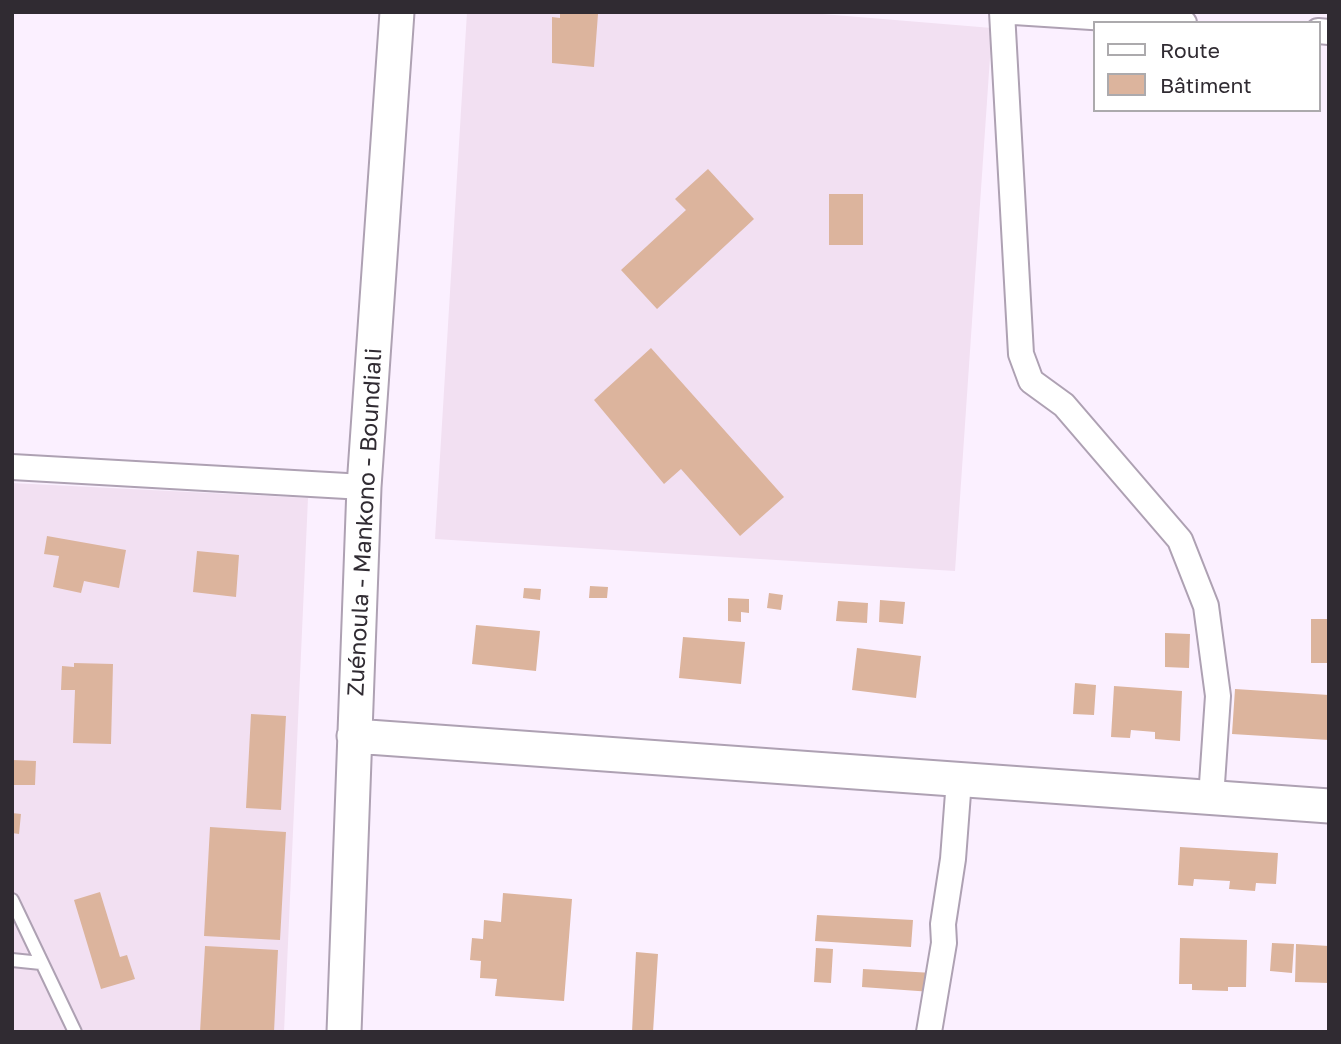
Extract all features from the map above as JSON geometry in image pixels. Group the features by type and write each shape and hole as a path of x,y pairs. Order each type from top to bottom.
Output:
{"main road":[{"name":"Zuénoula - Mankono - Boundiali","path":"344,1032 364,486 397,12"},
{"path":"355,736 1329,806"}],"street":[{"path":"1002,12 1021,354 1031,381 1064,405 1180,540 1206,606 1218,696 1210,798"},
{"path":"1014,12 1153,21"},
{"path":"12,467 364,486"},
{"path":"929,1032 944,943 943,925 953,859 959,780"}],"lane":[{"path":"12,900 75,1032"},
{"path":"12,960 41,963"}],"shaded area":[{"path":"467,12 798,12 992,28 955,571 435,539"},
{"path":"12,483 308,498 284,1032 12,1032"}],"building":[{"path":"560,12 598,14 594,67 552,63 552,17 560,18"},
{"path":"708,169 754,219 657,309 621,270 686,210 675,199"},
{"path":"829,194 863,194 863,245 829,245"},
{"path":"651,348 784,497 740,536 681,469 664,484 594,400"},
{"path":"47,536 126,550 119,588 84,581 81,593 53,587 59,556 44,554"},
{"path":"197,551 239,555 236,597 193,592"},
{"path":"590,586 608,587 607,598 589,598"},
{"path":"524,588 541,589 540,600 523,598"},
{"path":"769,593 783,595 781,610 767,608"},
{"path":"728,598 749,599 749,613 741,612 741,622 728,621"},
{"path":"880,600 905,602 903,624 879,622"},
{"path":"838,601 868,603 867,623 836,621"},
{"path":"1311,619 1329,619 1329,663 1311,663"},
{"path":"476,625 540,631 536,671 472,664"},
{"path":"1165,633 1190,634 1189,668 1165,667"},
{"path":"683,637 745,642 741,684 679,678"},
{"path":"857,648 921,656 916,698 852,690"},
{"path":"74,663 113,664 111,744 73,743 75,690 61,690 62,666 74,667"},
{"path":"1075,683 1096,685 1094,715 1073,714"},
{"path":"1114,686 1182,691 1180,741 1155,739 1155,732 1131,730 1130,738 1111,737"},
{"path":"1235,689 1329,695 1329,740 1232,734"},
{"path":"251,714 286,716 281,810 246,808"},
{"path":"12,760 36,761 35,785 12,785"},
{"path":"12,813 21,814 19,834 12,833"},
{"path":"210,827 286,832 280,940 204,936"},
{"path":"1180,847 1278,853 1276,884 1256,883 1255,891 1229,889 1230,881 1194,879 1193,886 1178,885"},
{"path":"100,892 120,957 127,955 135,979 101,989 74,900"},
{"path":"503,893 572,899 564,1001 495,996 497,979 480,978 481,961 470,960 472,938 483,939 484,920 501,922"},
{"path":"817,915 913,920 911,947 815,941"},
{"path":"1180,938 1247,940 1246,987 1228,987 1228,991 1192,990 1192,984 1179,984"},
{"path":"1272,943 1294,944 1292,973 1270,971"},
{"path":"1296,944 1329,946 1329,983 1295,982"},
{"path":"205,946 278,950 274,1032 200,1032"},
{"path":"816,948 833,949 831,983 814,982"},
{"path":"636,952 658,954 653,1032 632,1032"},
{"path":"863,969 933,973 932,992 862,987"}]}
